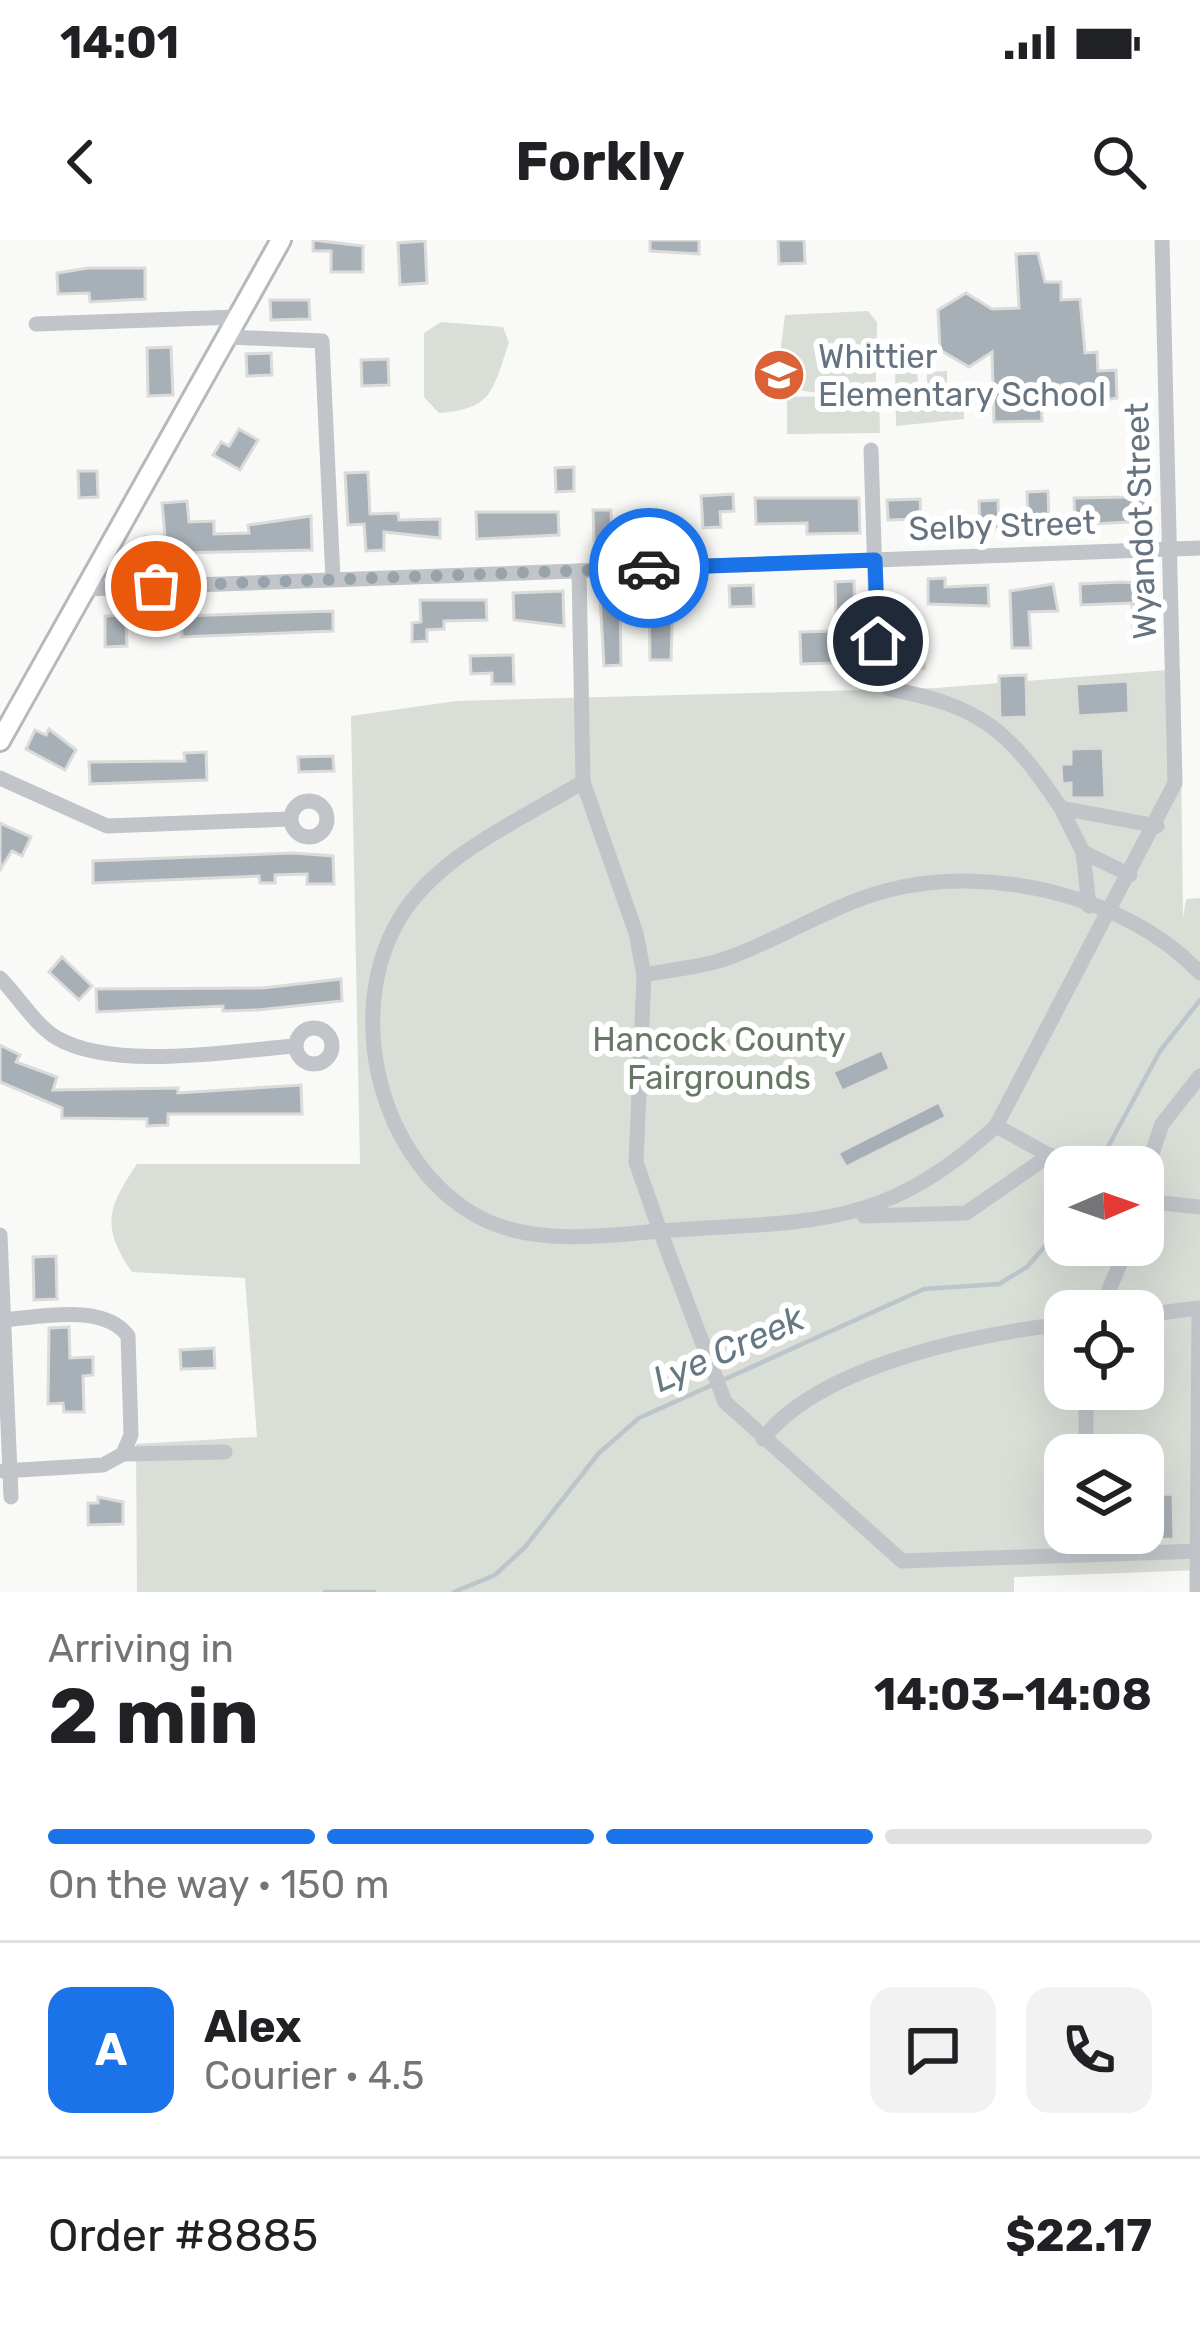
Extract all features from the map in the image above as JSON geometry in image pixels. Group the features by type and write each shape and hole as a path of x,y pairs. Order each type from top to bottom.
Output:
{"main road":[{"path":"0,741 281,240"}],"street":[{"name":"Wyandot Street","path":"1157,826 1171,800 1176,764 1162,240"},
{"path":"36,324 238,317"},
{"path":"228,337 322,341 333,579"},
{"path":"871,450 878,672 889,689 944,699 1016,743 1061,808 1083,852 1089,906"},
{"name":"Selby Street","path":"86,589 1200,548"},
{"path":"579,571 584,782 636,933 644,975 636,1162 725,1402 902,1562 1198,1551"},
{"path":"0,778 81,819 107,826 290,819"},
{"path":"584,782 461,855 407,908 382,953 371,1026 388,1114 420,1163 470,1212 522,1232 581,1238 966,1213 1044,1159"},
{"path":"849,1217 950,1169 996,1126 1157,826 1061,808"},
{"path":"1083,852 1130,875"},
{"path":"644,975 728,958 885,891 963,880 1035,887 1110,914 1165,943 1200,973"},
{"path":"0,978 53,1036 81,1048 151,1054 296,1046"},
{"path":"1155,1146 1162,1124 1197,1086"},
{"path":"996,1126 1044,1152"},
{"path":"1164,1206 1200,1208"},
{"path":"0,1235 5,1470 11,1497"},
{"path":"1164,1312 1199,1308 1197,1592"},
{"path":"2,1320 113,1320 128,1336 130,1435 123,1454"},
{"path":"763,1438 783,1413 913,1351 1044,1328"},
{"path":"5,1470 103,1465 123,1454 225,1452"}],"green space":[{"path":"868,311 877,322 876,382 853,396 879,397 880,433 787,434 787,397 842,396 789,389 780,354 785,315"},
{"path":"441,322 503,327 509,343 499,373 481,401 439,413 424,397 424,333"},
{"path":"917,359 918,394 927,393 927,372 947,371 947,394 963,397 964,419 896,426 895,360"},
{"name":"Hancock County Fairgrounds","path":"1180,669 1183,918 1186,899 1200,898 1200,1570 1014,1577 1014,1592 137,1592 136,1444 257,1437 245,1278 132,1272 115,1242 114,1206 137,1164 360,1164 351,716 456,701 936,688"}],"building":[{"path":"313,240 363,246 363,272 331,272 331,251 313,251"},
{"path":"650,240 699,240 699,254 650,251"},
{"path":"778,240 804,240 805,263 779,264"},
{"path":"425,241 427,283 400,285 398,243"},
{"path":"1038,253 1045,282 1061,282 1061,300 1080,299 1085,353 1097,352 1098,371 1116,370 1117,398 1076,405 1076,385 1041,385 1042,421 994,422 992,352 969,367 940,350 938,310 966,293 992,309 1019,308 1016,254"},
{"path":"145,268 145,299 90,302 89,293 58,294 57,273"},
{"path":"270,300 309,300 310,319 271,320"},
{"path":"171,347 173,395 148,396 147,348"},
{"path":"271,353 272,375 247,376 246,354"},
{"path":"388,359 389,385 362,386 361,360"},
{"path":"239,429 258,440 240,470 213,455 221,442 229,446"},
{"path":"574,467 574,491 556,492 555,468"},
{"path":"78,471 97,471 98,497 79,498"},
{"path":"368,472 370,514 398,513 399,520 440,519 440,538 384,532 384,550 366,551 364,524 348,525 345,473"},
{"path":"1146,478 1147,521 1075,525 1074,498 1129,497 1129,479"},
{"path":"1048,491 1049,523 1028,524 1027,492"},
{"path":"733,494 734,511 720,512 721,527 703,528 701,496"},
{"path":"755,498 859,498 860,533 807,534 807,523 756,524"},
{"path":"920,499 921,519 888,520 887,500"},
{"path":"998,500 999,530 980,530 979,501"},
{"path":"187,501 189,522 214,521 214,534 249,533 248,525 311,516 312,550 180,553 173,567 145,568 144,537 165,536 162,503"},
{"path":"593,510 611,510 612,540 594,541"},
{"path":"476,512 558,512 559,535 477,539"},
{"path":"667,512 668,538 648,539 647,513"},
{"path":"945,578 945,587 988,585 989,606 928,604 928,579"},
{"path":"854,581 855,619 836,619 835,582"},
{"path":"1053,584 1058,611 1029,612 1031,648 1012,648 1010,591"},
{"path":"1080,584 1152,584 1154,629 1133,629 1132,603 1081,605"},
{"path":"753,585 754,606 730,607 729,586"},
{"path":"563,591 564,626 514,620 513,593"},
{"path":"673,591 671,660 650,660 649,592"},
{"path":"620,596 621,665 604,666 600,597"},
{"path":"420,600 486,600 487,620 444,621 444,629 427,630 427,641 412,642 412,623 421,622"},
{"path":"333,611 333,631 182,637 182,616"},
{"path":"126,615 127,646 105,647 105,616"},
{"path":"835,631 836,663 801,664 800,632"},
{"path":"923,638 924,668 906,669 905,639"},
{"path":"513,655 514,684 492,684 492,673 471,674 470,656"},
{"path":"1026,675 1027,717 1000,718 999,676"},
{"path":"1128,681 1129,713 1078,716 1076,684"},
{"path":"49,729 76,750 65,770 26,749 35,730 46,735"},
{"path":"1103,748 1105,798 1071,798 1071,783 1062,784 1061,764 1071,764 1071,749"},
{"path":"206,752 207,780 90,784 89,762 185,761 184,753"},
{"path":"333,756 334,771 299,772 298,757"},
{"path":"0,823 31,837 22,856 12,851 0,870"},
{"path":"293,853 333,856 334,884 307,884 307,874 275,875 275,883 260,883 259,876 93,883 93,861"},
{"path":"62,957 92,986 79,1000 49,972"},
{"path":"341,979 342,1001 258,1010 223,1011 223,1006 97,1012 96,989 263,988"},
{"path":"0,1045 20,1055 16,1062 57,1077 53,1090 178,1088 178,1093 301,1085 302,1114 168,1114 168,1125 147,1126 147,1119 62,1118 62,1108 0,1082"},
{"path":"882,1050 890,1069 842,1091 833,1072"},
{"path":"939,1102 946,1117 846,1167 838,1153"},
{"path":"56,1256 57,1299 34,1300 33,1257"},
{"path":"69,1327 70,1358 93,1357 93,1375 83,1376 84,1412 64,1412 63,1403 48,1404 49,1328"},
{"path":"214,1348 215,1368 181,1369 180,1350"},
{"path":"1164,1494 1173,1494 1174,1539 1164,1539"},
{"path":"98,1497 123,1502 123,1524 88,1525 88,1503 98,1503"}],"waterway":[{"name":"Lye Creek","path":"1108,1146 1160,1051 1200,1000"},
{"name":"Lye Creek","path":"454,1592 495,1575 525,1547 599,1453 639,1418 924,1289 999,1284 1027,1267 1044,1247"},
{"name":"Lye Creek","path":"325,1592 374,1592"}],"way so far":[{"path":"156,586 649,568"}],"place":[{"name":"Whittier Elementary School","path":"779,375"}],"route":[{"path":"649,568 875,560 878,641"}]}
